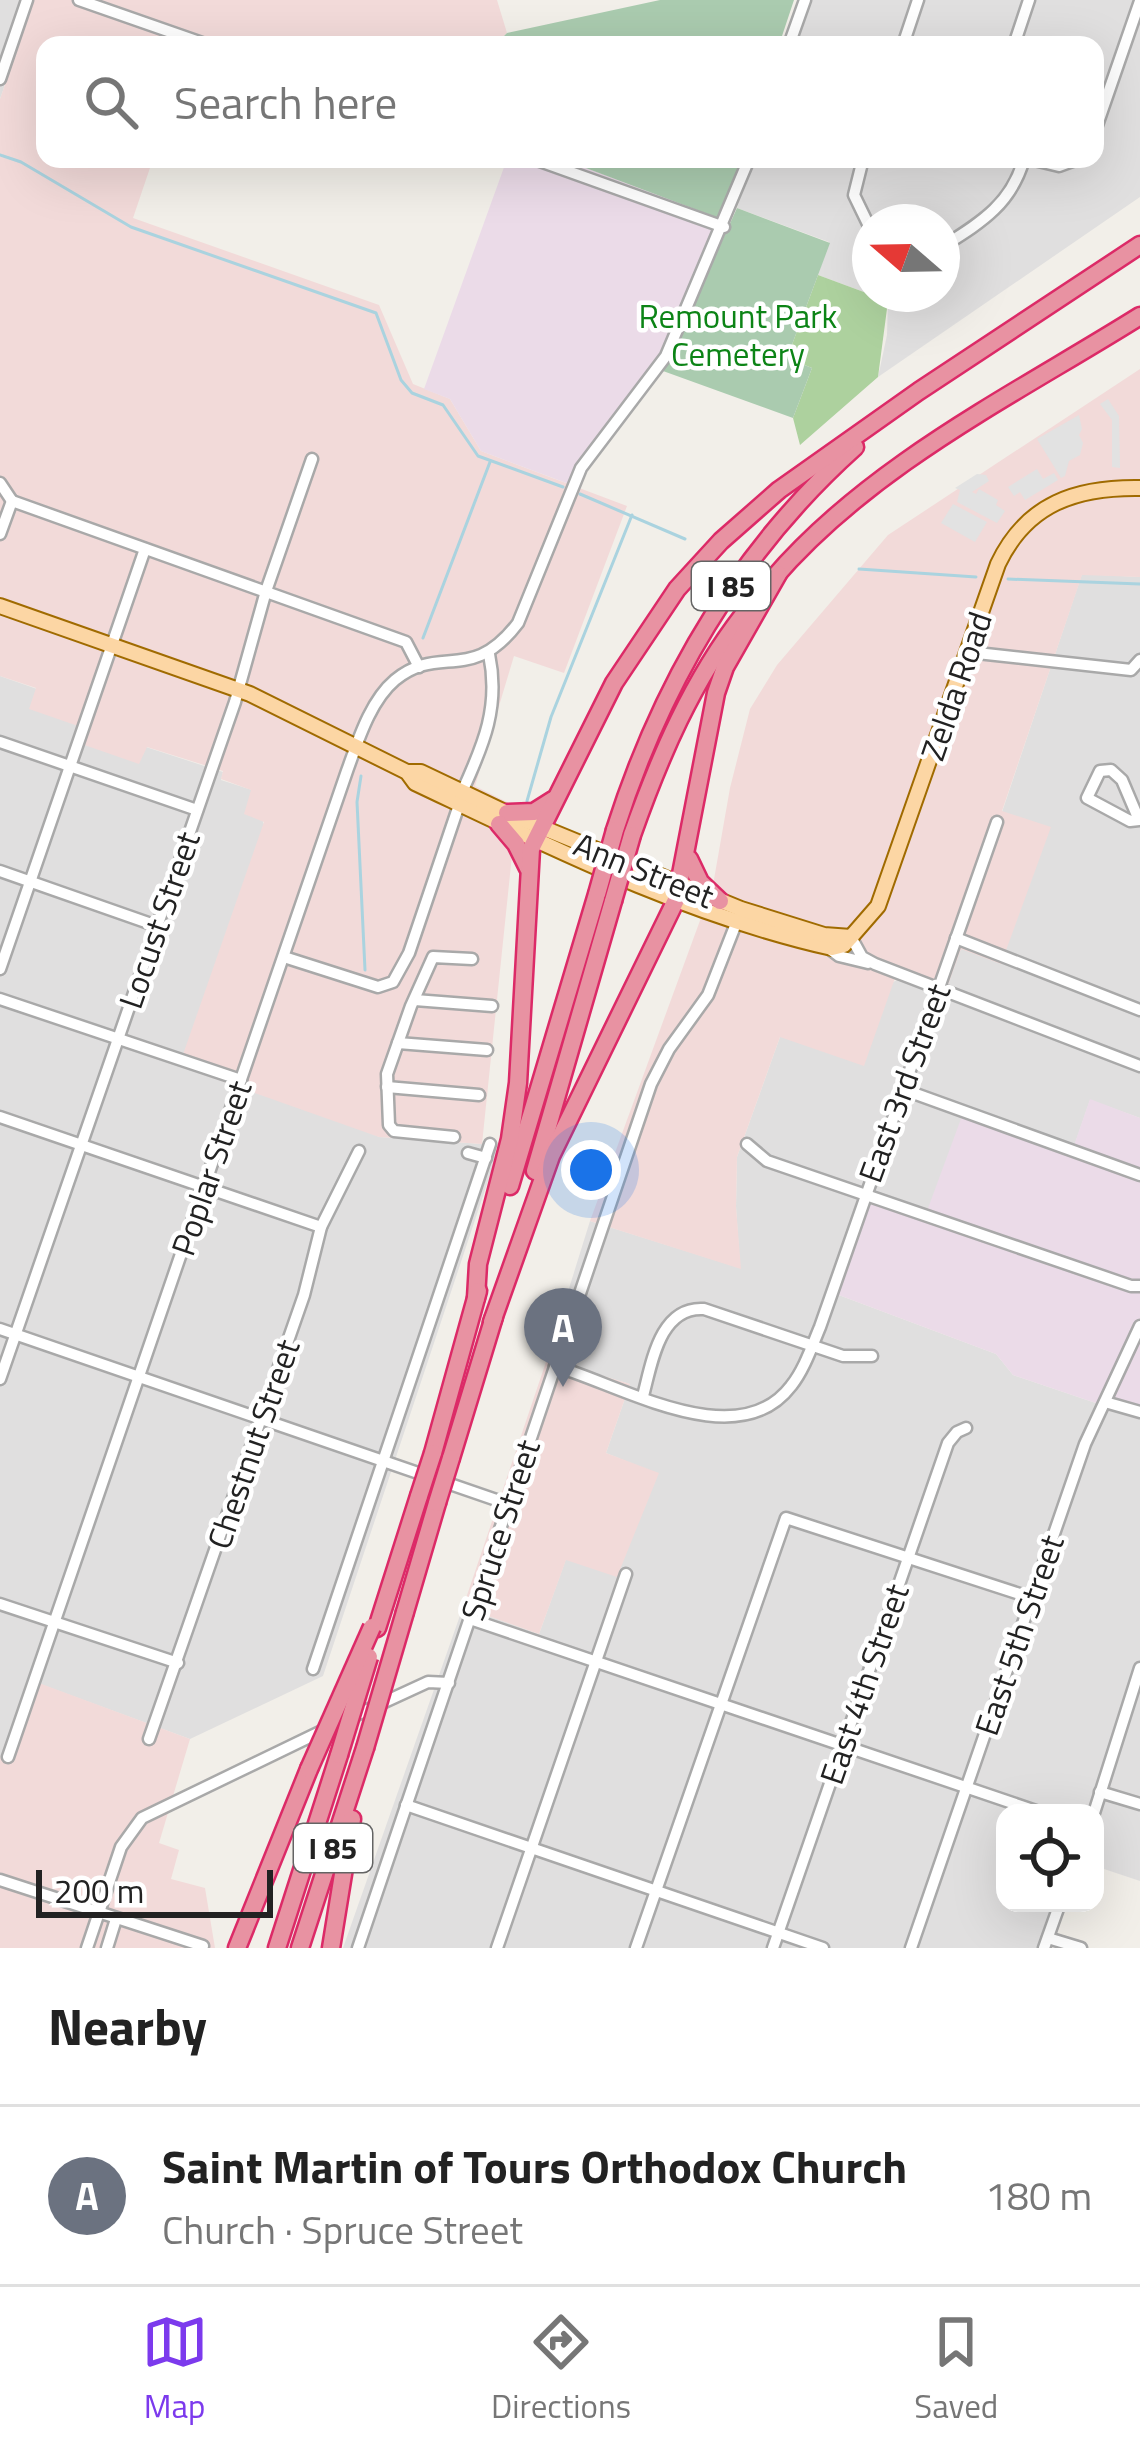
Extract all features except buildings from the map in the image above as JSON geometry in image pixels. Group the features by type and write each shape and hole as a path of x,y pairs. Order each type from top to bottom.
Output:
{"highway":[{"name":"I 85","path":"300,1948 405,1612 428,1500 492,1322 623,832 637,760 667,692 725,594 800,500 919,391 1140,245"},
{"name":"I 85","path":"623,832 698,680 723,641 824,525 884,478 1140,316"},
{"path":"476,1298 478,1264 510,1139 518,1083 529,875 538,835 614,683 677,589 779,490 919,391"},
{"path":"492,1322 551,1156 679,893 716,693 725,667 778,574"},
{"path":"529,875 526,859 503,819 534,812 558,795"},
{"path":"688,851 693,872 720,901"},
{"name":"I 85","path":"442,1455 476,1298 605,897"},
{"name":"I 85","path":"277,1948 375,1627 428,1500"},
{"path":"237,1948 309,1769 375,1627"},
{"path":"331,1948 365,1748"}],"main road":[{"name":"Zelda Road","path":"851,938 878,906 998,563 1021,527 1041,509 1074,493 1140,488"},
{"name":"Ann Street","path":"0,605 239,690 406,772 415,783 461,798 737,921 827,947"},
{"name":"Ann Street","path":"679,893 851,938"},
{"path":"827,947 844,945 851,938"}],"street":[{"path":"0,79 27,0"},
{"path":"79,0 182,36"},
{"path":"792,36 805,0"},
{"path":"906,36 918,0"},
{"path":"1017,36 1029,0"},
{"path":"1104,111 1129,54 1140,1"},
{"path":"559,168 724,227"},
{"path":"0,483 12,501 406,642 419,667 478,659 489,654 518,623 586,459 666,356 746,168"},
{"path":"858,204 854,195 861,168"},
{"path":"960,235 998,209 1023,168"},
{"name":"Locust Street","path":"0,1379 239,690 266,591 312,459"},
{"path":"0,534 12,501"},
{"path":"0,969 145,549"},
{"path":"968,652 1137,669"},
{"path":"284,957 378,987 393,982 492,715 495,688 489,654"},
{"name":"Poplar Street","path":"8,1757 356,747 379,698 395,679 419,667"},
{"path":"0,742 197,810"},
{"path":"1111,770 1122,781 1140,820 1088,800 1100,771 1111,770"},
{"name":"East 3rd Street","path":"555,1366 712,1419 752,1416 788,1390 812,1345 997,822"},
{"path":"0,871 157,926"},
{"name":"Spruce Street","path":"358,1948 651,1084 718,977 737,921"},
{"name":"Ann Street","path":"851,938 862,957 877,965"},
{"path":"956,938 1140,1010"},
{"name":"Ann Street","path":"827,947 838,956 939,987 1140,1066"},
{"path":"454,1137 394,1131 389,1125 387,1087 398,1042 433,957 472,959"},
{"path":"403,965 422,983"},
{"path":"0,1000 241,1080"},
{"path":"415,1000 492,1006"},
{"path":"398,1042 487,1050"},
{"path":"387,1087 479,1095"},
{"path":"902,1089 1140,1174"},
{"path":"0,1117 321,1227"},
{"path":"314,1669 490,1144"},
{"path":"747,1144 767,1161 1140,1286"},
{"name":"Chestnut Street","path":"148,1739 304,1295 321,1227 359,1151"},
{"path":"468,1153 486,1158"},
{"path":"644,1396 667,1325 692,1308 843,1356 872,1356"},
{"name":"East 5th Street","path":"910,1948 1085,1444 1140,1326"},
{"path":"0,1329 508,1504"},
{"path":"1105,1402 1140,1412"},
{"name":"East 4th Street","path":"773,1948 948,1443 966,1428"},
{"path":"636,1948 786,1518 1032,1598"},
{"path":"497,1948 626,1574"},
{"path":"0,1604 178,1664"},
{"path":"470,1619 1016,1804"},
{"path":"1097,1804 1140,1668"},
{"path":"87,1948 121,1847 148,1815 428,1682 449,1683"},
{"path":"1100,1792 1140,1804"},
{"path":"406,1805 823,1948"},
{"path":"0,1880 178,1944 203,1946"},
{"path":"1057,1912 1046,1943 1081,1948"},
{"path":"106,1948 116,1919"}],"shaded area":[{"path":"0,0 34,0 0,99"},
{"path":"34,0 497,0 504,36 36,36 36,168 150,168 133,218 379,305 413,384 450,399 481,451 627,506 564,673 514,656 475,786 517,807 482,1144 379,1137 179,1066 264,822 244,814 251,790 221,779 223,771 147,747 139,764 73,741 78,726 29,709 36,688 0,676 0,99"},
{"path":"810,0 1140,0 1140,197 878,377 888,312 960,312 960,204 852,204 852,288 818,275 829,242 737,208 751,168 1104,168 1104,36 797,36"},
{"path":"504,168 586,168 730,222 663,371 590,461 577,487 481,451 450,399 424,389"},
{"path":"1140,369 1140,577 1082,575 1002,811 1051,827 1001,964 961,949 944,996 895,978 864,1066 780,1037 737,1157 741,1269 590,1221 713,885 750,709 777,665 888,535"},
{"path":"1108,399 1119,416 1120,468 1112,467 1112,420 1100,404"},
{"path":"1079,415 1080,455 1069,461 1061,478 1037,439"},
{"path":"1037,469 1043,479 1054,473 1058,480 1025,500 1020,492 1014,496 1008,487"},
{"path":"977,474 986,475 989,481 972,492 979,489 998,500 996,505 1005,511 997,523 957,502 960,490 955,488"},
{"path":"953,504 987,522 975,542 941,523"},
{"path":"1082,574 1140,577 1140,1118 1090,1100 1071,1155 927,1212 871,1190 836,1294 996,1354 1013,1375 1140,1418 1140,1881 1104,1869 1104,1804 996,1804 996,1912 1064,1912 1052,1948 343,1948 463,1607 539,1634 566,1559 658,1474 606,1453 630,1384 547,1359 590,1221 740,1268 737,1157 780,1037 961,949 1050,828 1002,812"},
{"path":"0,676 37,689 78,726 73,740 146,747 223,772 221,780 252,790 369,1131 379,1137 482,1144 498,1151 323,1676 190,1739 29,1680 0,1759"},
{"path":"1090,1099 1140,1118 1140,1418 1013,1375 996,1354 836,1294 870,1190 927,1211 962,1116 1071,1154"},
{"path":"547,1359 630,1384 606,1453 659,1473 617,1577 566,1560 539,1634 463,1607"},
{"path":"28,1679 190,1739 159,1843 179,1850 171,1879 205,1888 215,1948 0,1948 0,1759"}],"green space":[{"path":"660,0 794,0 782,36 504,36"},
{"path":"586,168 738,168 721,219"},
{"name":"Remount Park Cemetery","path":"737,208 830,243 787,358 812,368 793,418 663,371"},
{"path":"818,275 852,288 852,312 887,312 878,377 800,445 793,418 812,368 787,358"}],"waterway":[{"path":"0,155 21,162 131,227 376,313 401,380 412,393 443,405 478,456 563,487"},
{"path":"423,638 490,462"},
{"path":"580,494 685,539"},
{"path":"527,801 551,717 632,515"},
{"path":"859,569 976,577"},
{"path":"1008,579 1140,584"},
{"path":"361,776 357,802 365,970"}],"place":[{"name":"Saint Martin of Tours Orthodox Church","path":"563,1387"}]}
